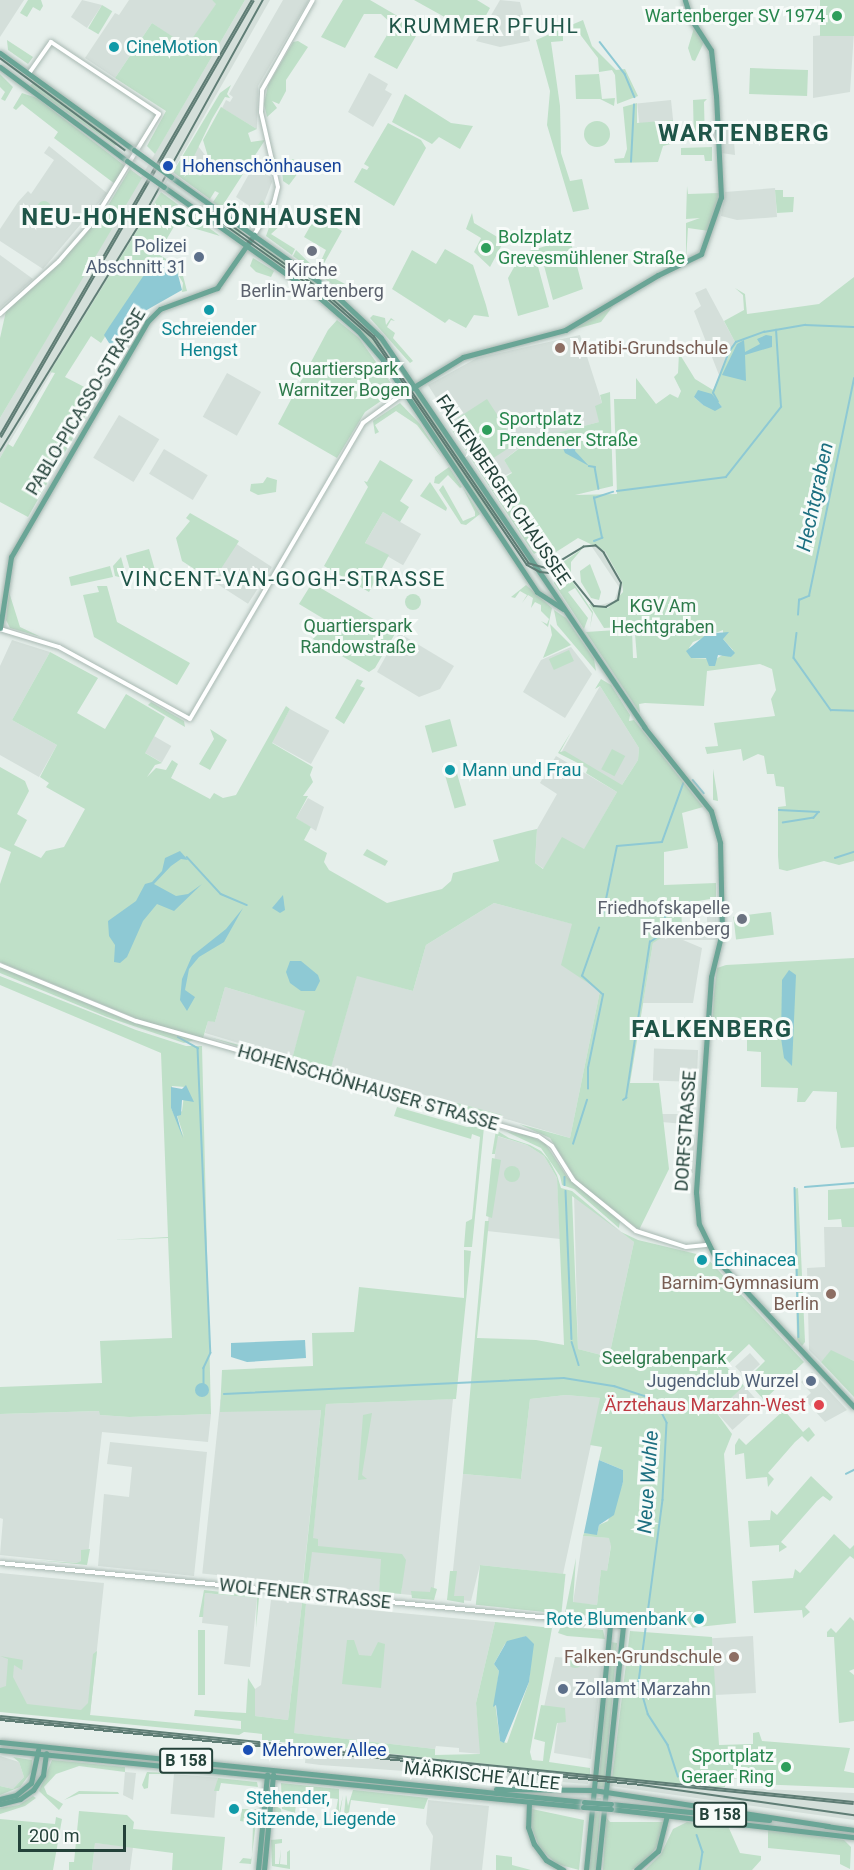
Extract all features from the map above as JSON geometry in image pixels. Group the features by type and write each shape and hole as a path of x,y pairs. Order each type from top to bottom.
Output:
{"main road":[{"path":"416,385 463,357 546,337 658,275 699,256 717,214 721,193 712,52 691,19 685,0"},
{"name":"FALKENBERGER CHAUSSEE","path":"0,53 356,311 387,345 416,385 640,722"},
{"name":"FALKENBERGER CHAUSSEE","path":"0,68 247,246 358,330 404,393 537,592 566,611"},
{"path":"23,83 29,73"},
{"name":"PABLO-PICASSO-STRASSE","path":"0,628 11,557 147,322 160,309 216,288 254,235"},
{"name":"FALKENBERGER CHAUSSEE","path":"404,393 416,385"},
{"path":"527,577 538,569"},
{"name":"DORFSTRASSE","path":"640,722 708,805 718,831 722,932 711,977 696,1192 698,1218 706,1245"},
{"path":"706,1245 854,1407"},
{"path":"586,1870 610,1624 623,1626 598,1870"},
{"name":"MÄRKISCHE ALLEE","path":"0,1742 464,1789 611,1807 854,1830"},
{"path":"10,1751 11,1743"},
{"path":"0,1799 16,1795 28,1786 36,1772 39,1746"},
{"path":"0,1804 20,1799 33,1790 43,1775 46,1747"},
{"name":"MÄRKISCHE ALLEE","path":"0,1750 529,1802 583,1804"},
{"path":"256,1776 257,1768"},
{"path":"258,1870 271,1769"},
{"path":"264,1870 270,1778"},
{"path":"464,1789 606,1791 828,1827"},
{"path":"529,1802 528,1827 534,1844 546,1860 563,1870"},
{"name":"MÄRKISCHE ALLEE","path":"611,1807 667,1818 854,1837"},
{"path":"636,1870 658,1851 667,1818"}],"street":[{"path":"254,235 274,203 278,187 261,112 262,90 313,0"},
{"path":"0,314 59,261 98,216 159,114 51,42 29,73"},
{"path":"0,628 59,647 188,720 363,423 404,393"},
{"name":"HOHENSCHÖNHAUSER STRASSE","path":"0,965 136,1021 538,1136 552,1146 573,1180 636,1231 686,1247 706,1245"},
{"name":"WOLFENER STRASSE","path":"0,1563 610,1624"}],"shaded area":[{"path":"0,0 24,0 0,37"},
{"path":"82,0 102,5 87,28 71,17"},
{"path":"129,0 212,0 217,3 187,47 152,23 115,78 85,58 115,13 119,15"},
{"path":"245,0 270,0 161,192 0,458 0,418"},
{"path":"283,0 309,0 258,86 257,129 222,108 226,100 230,102 233,97 229,94"},
{"path":"500,0 520,2 530,41 500,47 476,41"},
{"path":"854,32 850,92 813,98 813,36"},
{"path":"369,73 388,84 385,90 392,94 373,127 348,112"},
{"path":"671,100 673,120 639,123 637,104"},
{"path":"719,127 734,127 734,131 740,131 740,139 734,140 735,155 721,153"},
{"path":"49,146 107,193 43,269 0,241 0,229 18,202 28,191 31,194 54,160 44,153"},
{"path":"198,146 209,160 201,176 185,169"},
{"path":"253,167 271,177 272,182 260,213 236,197"},
{"path":"775,188 777,217 737,220 721,216 725,192"},
{"path":"0,255 33,279 0,308"},
{"path":"706,288 735,342 719,375 694,311 701,306 695,293"},
{"path":"580,335 602,403 599,422 528,441 504,460 512,472 490,483 428,385 477,358"},
{"path":"227,373 261,392 237,436 203,417"},
{"path":"119,415 159,439 134,482 93,458"},
{"path":"164,449 208,475 193,500 149,474"},
{"path":"383,512 421,534 403,565 365,543"},
{"path":"235,543 272,567 248,604 211,580"},
{"path":"590,544 605,551 623,585 619,599 604,609 594,607 614,601 619,587"},
{"path":"399,633 454,666 440,689 419,697 377,672"},
{"path":"12,640 50,652 12,720 57,745 39,777 0,755 0,666"},
{"path":"571,647 592,674 565,718 523,692 541,660"},
{"path":"600,686 639,748 638,760 620,788 561,753"},
{"path":"290,709 329,731 311,764 272,742"},
{"path":"154,736 171,746 162,762 145,752"},
{"path":"556,756 617,792 572,871 544,869 535,863 537,829 557,794 540,783"},
{"path":"308,798 324,807 316,831 296,818"},
{"path":"707,902 716,902 717,940 683,940 702,948 693,1003 643,1003 653,943 663,929 707,928"},
{"path":"494,903 573,924 600,991 570,1138 331,1067 357,975 413,991 426,945"},
{"path":"225,987 306,1011 292,1059 205,1033 208,1020 215,1022"},
{"path":"654,1048 698,1050 697,1082 653,1080"},
{"path":"662,1114 696,1114 695,1125 662,1122"},
{"path":"497,1136 527,1145 544,1156 557,1178 560,1239 487,1231"},
{"path":"695,1137 693,1173 675,1171 691,1144"},
{"path":"574,1194 634,1242 609,1357 578,1349"},
{"name":"Barnim-Gymnasium Berlin","path":"824,1227 854,1227 854,1361 831,1351 821,1362 809,1350 807,1268 825,1267"},
{"path":"750,1353 760,1364 745,1378 735,1366"},
{"path":"812,1372 847,1410 825,1422 804,1399 811,1393 801,1382"},
{"path":"744,1386 761,1405 732,1430 716,1411"},
{"path":"566,1395 601,1398 563,1574 480,1565 471,1601 450,1599 463,1474 521,1479 530,1399"},
{"path":"221,1399 321,1410 303,1584 202,1573"},
{"path":"453,1399 433,1597 401,1594 404,1562 382,1559 379,1592 308,1585 326,1404"},
{"path":"100,1411 100,1415 129,1417 211,1414 208,1442 102,1432 87,1564 0,1555 3,1519 0,1518 0,1414"},
{"path":"110,1442 207,1452 194,1576 98,1566 104,1494 129,1497 132,1467 107,1464"},
{"path":"583,1536 610,1538 607,1571 601,1571 597,1605 573,1603"},
{"path":"0,1573 104,1583 90,1715 4,1707 3,1688 0,1688"},
{"path":"205,1593 257,1598 250,1667 224,1664 228,1626 202,1623"},
{"path":"271,1600 302,1603 288,1720 255,1716 255,1689 261,1685"},
{"path":"306,1604 495,1622 476,1703 481,1754 459,1752 459,1748 436,1746 435,1749 293,1733"},
{"name":"Falken-Grundschule","path":"753,1636 756,1693 715,1695 712,1638"},
{"path":"555,1657 603,1660 591,1759 554,1753 559,1711 544,1707"},
{"path":"307,1744 589,1775 588,1784 305,1763"},
{"path":"0,1756 19,1762 24,1777 13,1789 0,1786"},
{"path":"125,1772 136,1773 133,1800 123,1795"},
{"path":"174,1774 218,1778 214,1818 171,1814"},
{"path":"612,1778 717,1787 854,1793 854,1820 611,1786"},
{"path":"428,1800 489,1806 482,1870 430,1870 433,1836 426,1824"},
{"path":"95,1843 133,1847 130,1870 92,1870"}],"green space":[{"path":"28,0 41,0 43,6 40,11 33,7 27,17 20,13"},
{"path":"212,0 245,0 155,154 147,146 166,111 115,78 152,23 187,46 216,4"},
{"path":"343,0 370,0 420,29 397,69 374,57 393,25 381,14 364,14 345,48 321,37"},
{"path":"414,0 477,0 490,8 484,19 472,13 483,20 475,34"},
{"name":"Wartenberger SV 1974","path":"820,0 854,0 854,36 820,36"},
{"path":"102,5 112,11 98,34 88,28"},
{"path":"583,20 592,46 616,70 625,69 638,96 617,104 615,75 612,70 599,72 598,58 579,33 563,34 563,41 551,42 560,106 561,153 570,181 582,179 589,209 573,212 547,125 550,91 536,40"},
{"path":"694,28 704,42 695,61 692,60 688,48"},
{"path":"7,40 33,57 28,64 8,50"},
{"path":"298,41 308,47 286,80 286,91 279,104 272,101 277,108 267,117 264,104 268,85 293,42"},
{"path":"750,68 808,70 807,96 749,94"},
{"path":"0,74 13,87 5,101 1,99 5,92 0,87"},
{"path":"599,74 602,99 615,98 614,106 600,99 576,99 575,75"},
{"path":"35,80 112,137 117,143 115,146 30,86"},
{"path":"231,85 227,94 230,98 225,97 212,119 184,177 190,172 201,176 209,160 203,140 221,107 257,129 248,133 251,142 265,140 221,208 213,202 219,193 215,191 210,199 173,172 220,93"},
{"path":"22,93 37,98 125,166 115,184 54,138 58,132 22,104 16,110 13,108"},
{"path":"405,94 451,123 473,126 460,149 439,137 432,144 392,122"},
{"path":"707,99 704,102 705,144 694,144 693,100"},
{"path":"637,103 637,123 673,120 675,143 663,146 658,162 615,163 614,159 624,158 627,149 623,107"},
{"path":"597,121 606,125 610,134 606,143 597,147 588,143 584,134 588,125"},
{"path":"388,123 421,140 426,148 394,206 354,182 362,168 367,170 369,167 364,164"},
{"path":"712,147 712,161 705,161 704,155 681,155 681,148"},
{"path":"281,159 293,159 301,166 295,165 291,172 298,173 289,185 283,181"},
{"path":"130,169 142,178 0,418 0,338 6,311 80,241 106,209"},
{"path":"687,186 688,194 719,193 720,196 709,231 688,228 686,260 686,223 700,218 686,219"},
{"path":"775,190 783,190 783,197 794,197 793,212 777,213"},
{"path":"161,192 220,236 176,223 158,254 181,268 187,291 182,292 183,283 175,269 161,261 153,262 101,343 91,336 65,377 98,394 28,517 0,502 0,458 8,444 13,447 55,373 50,372"},
{"path":"262,200 265,204 254,224 249,225 225,210 227,207 245,220"},
{"path":"41,201 47,201 51,208 47,215 41,215 37,211 37,205"},
{"path":"472,213 474,223 504,241 490,267 474,252 481,238 466,229"},
{"path":"217,215 243,230 239,237 219,222"},
{"path":"316,216 342,231 323,265 320,263 326,250 304,237"},
{"path":"272,219 281,225 271,234 295,249 292,255 266,236"},
{"path":"570,239 583,289 553,300 542,258 536,259 549,307 518,316 508,278 522,253"},
{"path":"262,245 333,294 348,311 342,313 258,252"},
{"path":"445,249 473,265 486,305 489,317 474,315 466,328 449,319 445,323 392,289 412,250 436,264"},
{"path":"296,250 315,268 345,284 343,292 293,256"},
{"path":"253,258 274,271 271,277 256,272 250,266"},
{"name":"KGV Am Hechtgraben","path":"854,277 854,861 839,865 824,861 787,871 779,869 778,856 778,807 786,806 784,787 776,786 774,774 767,774 764,756 758,754 743,761 741,749 707,754 705,747 718,746 714,723 775,716 771,699 776,690 772,669 760,664 707,671 704,706 645,703 639,704 640,713 586,632 632,629 633,658 637,658 634,622 621,624 621,627 604,628 589,604 608,608 623,592 622,582 605,551 578,538 542,561 538,559 543,548 534,554 442,415 493,484 512,473 504,460 530,440 599,422 595,406 602,403 600,395 610,392 613,486 575,495 617,494 614,399 636,399 636,378 656,404 670,394 678,398 681,391 674,377 678,373 679,353 695,379 713,390 735,342 724,321 744,310 743,295 735,288 745,294 747,314 819,304","holes":["713,396 722,407 703,405 694,397","723,630 723,639 733,650 731,657 724,654 716,659 691,658 689,648 693,642"]},
{"path":"616,302 601,322 572,330 572,328"},
{"path":"351,312 385,345 385,349 381,352 347,317"},
{"path":"373,315 385,318 386,325 391,318 395,321 391,320 387,327 395,333 393,338 413,361 410,363 370,318"},
{"name":"Quartierspark Warnitzer Bogen","path":"337,320 359,338 393,386 391,394 365,412 337,458 278,424 328,330"},
{"path":"418,394 503,520 496,525 411,399"},
{"name":"Sportplatz Prendener Straße","path":"487,399 516,443 487,463 458,418"},
{"path":"400,403 420,424 442,458 417,425 396,411 375,425 379,432 375,434 373,421"},
{"path":"380,460 413,480 400,501 409,507 400,522 383,512 365,543 389,555 369,592 324,566 368,487 364,481 367,482"},
{"path":"449,467 462,487 460,488 448,475 439,484 434,483 435,477"},
{"path":"267,477 277,480 276,492 258,495 250,491 251,484 263,483"},
{"path":"430,482 447,508 446,511 420,496"},
{"path":"443,485 463,521 475,516 475,512 463,488 480,514 466,525 461,524 439,490"},
{"path":"190,513 239,541 213,581 182,561 176,538 190,521 186,518"},
{"path":"149,549 155,570 132,577 126,556"},
{"path":"582,549 571,562 571,576 550,571"},
{"path":"121,557 127,579 115,576 113,566"},
{"path":"590,564 601,592 599,600 591,598 581,582 580,571"},
{"path":"110,566 113,577 71,586 69,577"},
{"path":"556,575 572,581 593,612 590,628 592,613 575,588 568,592 588,618 584,629 554,583"},
{"name":"Quartierspark Randowstraße","path":"312,583 396,632 375,668 369,672 313,639 324,619 299,604"},
{"path":"526,585 552,608 548,627 541,621 547,624 549,619 541,611 541,605 535,602 531,608 533,598 528,595 522,603 527,595 520,591 515,598 511,597"},
{"path":"97,586 107,586 117,622 190,663 177,685 94,637 83,595 99,592"},
{"path":"9,592 20,627 41,637 10,628 6,620"},
{"path":"413,594 419,596 421,602 419,608 413,610 407,608 405,602 407,596"},
{"path":"554,610 566,618 594,659 596,671 557,625"},
{"path":"550,624 571,645 543,658 552,635"},
{"path":"569,650 574,661 554,670 549,659"},
{"path":"50,652 98,678 77,713 105,729 126,694 165,717 145,753 162,763 155,765 147,777 156,768 166,770 172,760 178,764 171,778 210,799 214,793 223,798 236,795 286,706 290,709 272,743 313,767 310,775 313,782 303,796 308,796 296,818 311,827 304,840 327,853 324,862 329,870 387,903 442,889 451,881 453,873 499,861 493,840 537,829 535,863 543,869 562,837 584,849 617,792 586,773 588,768 558,753 571,732 560,752 565,751 622,785 638,760 639,748 600,686 595,689 601,679 611,685 630,715 629,721 634,720 703,807 682,813 688,848 664,852 664,885 716,883 716,898 681,904 682,928 664,929 661,938 653,943 630,1083 659,1083 669,1169 639,1230 577,1181 550,1138 519,1124 570,1138 600,991 561,965 572,924 494,903 426,945 413,991 357,976 329,1075 209,1037 292,1059 305,1011 225,987 215,1022 208,1021 203,1038 145,1022 0,962 0,884 11,852 0,847 0,767 25,781 29,791 17,814 27,820 14,845 41,858 46,851 64,847 85,809 46,787 49,783 40,777 57,745 12,720"},
{"path":"357,679 363,681 360,686 365,688 344,724 335,718"},
{"path":"151,702 184,721 185,727 148,705"},
{"path":"450,719 457,746 432,753 425,726"},
{"path":"210,729 227,740 210,770 199,764 214,739"},
{"path":"612,749 625,756 614,776 601,769"},
{"path":"454,763 466,805 455,809 442,766"},
{"path":"713,769 717,793 718,801 713,800"},
{"path":"367,849 388,861 385,866 363,855"},
{"path":"771,912 774,935 736,939 733,917"},
{"path":"854,958 854,1147 841,1148 836,1128 837,1092 813,1091 805,1102 797,1102 798,1088 761,1087 761,1052 747,1051 747,1028 712,1028 714,994 717,968 726,965"},
{"path":"0,967 127,1020 195,1040 184,1043 107,1017 0,973"},
{"path":"0,976 136,1030 186,1046 202,1046 211,1414 129,1417 100,1415 99,1411 0,1414 0,1387 102,1383 100,1341 172,1338 168,1238 114,1240 168,1237 161,1053 0,985","holes":["172,1086 185,1087 182,1111 177,1115 184,1137 171,1108"]},
{"path":"446,1100 502,1115 502,1118 496,1122 444,1107"},
{"path":"397,1107 467,1127 484,1127 472,1247 464,1247 466,1222 472,1219 480,1137 472,1134 471,1139 394,1116"},
{"name":"Seelgrabenpark","path":"496,1130 541,1151 549,1160 557,1175 561,1188 572,1191 618,1230 572,1196 578,1349 609,1357 634,1242 621,1232 638,1240 705,1256 804,1362 764,1400 746,1380 765,1361 749,1344 726,1366 744,1386 716,1412 732,1434 724,1454 736,1623 689,1628 565,1613 576,1558 573,1602 597,1605 601,1570 607,1571 611,1546 609,1538 583,1536 584,1533 597,1534 599,1525 608,1521 623,1482 623,1470 599,1460 602,1447 590,1445 600,1398 566,1395 530,1399 521,1479 463,1474 485,1221 489,1221 477,1338 536,1340 564,1345 557,1178 544,1156 527,1145 498,1136 495,1154 492,1154"},
{"path":"505,1131 527,1135 545,1143 568,1178 620,1221 619,1228 574,1189 562,1185 560,1176 541,1148"},
{"path":"492,1158 501,1160 492,1218 486,1216"},
{"path":"509,1166 515,1166 520,1174 518,1180 509,1182 504,1177 504,1171"},
{"path":"798,1188 805,1342 802,1346 797,1339 794,1189"},
{"path":"854,1188 854,1227 842,1227 841,1219 828,1220 828,1190"},
{"path":"464,1250 471,1251 456,1399 326,1404 313,1538 318,1539 318,1546 402,1554 406,1560 401,1594 379,1592 381,1559 312,1552 308,1585 303,1584 321,1410 220,1412 222,1370 313,1366 312,1333 354,1332 359,1287 464,1298"},
{"path":"831,1350 854,1361 854,1397 821,1362"},
{"path":"784,1410 803,1432 809,1427 815,1435 808,1442 802,1436 795,1442 768,1473 774,1479 768,1487 767,1477 746,1479 744,1453 735,1455 735,1445 739,1438 746,1445"},
{"path":"372,1413 362,1475 367,1479 358,1480 363,1415"},
{"path":"811,1476 833,1497 830,1501 823,1496 817,1501 781,1542 787,1547 779,1552 779,1545 750,1547 748,1521 770,1520 771,1510 777,1515"},
{"path":"834,1534 850,1549 854,1545 854,1559 850,1556 805,1607 810,1612 803,1618 802,1610 754,1613 752,1581 793,1578 795,1569 800,1573"},
{"path":"90,1549 87,1565 35,1560 77,1563 81,1561 81,1550"},
{"path":"480,1565 566,1574 561,1614 476,1605"},
{"path":"450,1571 457,1571 454,1596 464,1596 464,1603 447,1600"},
{"path":"431,1587 437,1589 434,1600 412,1598 411,1591 430,1592"},
{"path":"204,1590 257,1596 259,1598 256,1628 257,1598 205,1593 203,1617 199,1617"},
{"path":"302,1603 306,1604 294,1733 435,1749 435,1755 480,1754 476,1703 495,1622 552,1628 530,1752 532,1760 543,1761 545,1742 534,1739 541,1705 565,1708 566,1722 557,1723 549,1762 590,1768 590,1775 262,1740 262,1734 244,1732 239,1735 0,1712 0,1688 6,1686 8,1659 0,1656 23,1660 22,1670 14,1665 13,1677 27,1704 81,1710 88,1703 93,1654 97,1651 90,1715 241,1729 241,1721 194,1716 195,1710 246,1713 248,1678 255,1689 255,1716 288,1720","holes":["526,1636 532,1647 529,1682 507,1743 500,1741 495,1702 499,1671 494,1664 505,1644"]},
{"path":"850,1617 854,1621 854,1669 849,1671 854,1675 854,1721 839,1723 834,1637 827,1637 827,1632 831,1628 836,1633"},
{"path":"561,1626 603,1630 605,1639 567,1636 558,1633"},
{"path":"198,1630 205,1630 205,1695 198,1695"},
{"path":"630,1631 712,1637 719,1745 753,1744 753,1733 759,1732 762,1741 850,1748 844,1771 854,1773 854,1788 759,1784 759,1780 726,1778 725,1787 717,1787 612,1778"},
{"path":"347,1640 354,1640 359,1655 371,1656 378,1642 385,1644 381,1688 342,1684"},
{"path":"611,1642 617,1643 611,1714 604,1787 598,1788"},
{"path":"575,1652 581,1654 583,1660 581,1666 575,1668 569,1666 567,1660 569,1654"},
{"path":"86,1755 255,1770 256,1772 255,1773"},
{"path":"13,1757 32,1760 32,1771 20,1787 0,1795 0,1786 13,1789 24,1777 19,1762"},
{"path":"52,1760 125,1767 125,1772 79,1766 56,1774 44,1787 47,1794 63,1804 59,1810 39,1791"},
{"path":"147,1772 173,1774 149,1774 148,1788 144,1789 142,1785"},
{"path":"218,1778 257,1782 258,1787 221,1783 219,1791 214,1791"},
{"path":"281,1783 339,1789 339,1813 343,1795 340,1815 335,1816 338,1799 297,1794 295,1813 282,1809"},
{"path":"353,1790 428,1798 424,1809 351,1800 348,1818 344,1814 346,1795 348,1806"},
{"path":"79,1791 118,1792 119,1794 79,1794 64,1800"},
{"path":"33,1796 36,1798 25,1806 0,1814 0,1808 19,1805"},
{"path":"596,1798 601,1798 596,1870 589,1870"},
{"path":"274,1805 281,1809 283,1828 273,1823"},
{"path":"242,1809 256,1809 255,1821 248,1822 249,1812 247,1822 240,1821"},
{"path":"532,1809 584,1820 579,1870 557,1864 540,1849 531,1826"},
{"path":"79,1811 127,1815 134,1822 133,1829 225,1837 222,1870 172,1870 173,1853 95,1843 92,1870 69,1870 69,1862 74,1862"},
{"path":"56,1817 62,1819 53,1870 0,1870 0,1819 55,1824"},
{"path":"606,1817 610,1822 663,1822 659,1844 644,1863 632,1870 603,1870"},
{"path":"256,1822 252,1855 253,1824"},
{"path":"687,1822 728,1826 740,1853 761,1856 761,1860 752,1870 645,1870 661,1854 673,1829"},
{"path":"768,1829 844,1840 851,1847 850,1869 840,1864 840,1855 768,1848"},
{"path":"282,1839 282,1843 275,1844 275,1864 279,1864 281,1849 280,1864 287,1865 287,1852 290,1850 290,1869 272,1866 271,1840"},
{"path":"496,1855 512,1857 512,1865 531,1870 496,1870"},
{"path":"243,1858 252,1859 251,1864 239,1863"}],"water":[{"path":"161,261 177,271 182,290 145,311 123,349 109,343 104,335 109,327 153,262"},
{"path":"766,335 772,336 772,347 745,355 746,381 722,375 737,344 744,340 745,352 760,344 757,339"},
{"path":"698,390 712,394 722,407 715,411 703,405 694,397"},
{"path":"578,436 575,451 589,466 565,453 562,446 565,438"},
{"path":"713,629 716,633 729,632 723,639 735,653 731,657 718,655 715,666 709,666 706,658 691,658 686,651"},
{"path":"180,851 188,860 181,859 171,866 154,884 176,896 188,894 202,884 174,911 157,904 143,921 127,957 120,963 114,962 115,945 109,936 108,921 136,901 145,884 152,882 162,871 165,858"},
{"path":"283,895 285,910 280,913 272,908"},
{"path":"243,908 224,942 199,957 189,969 185,990 195,997 187,1011 180,1000 182,979 192,956 226,929"},
{"path":"290,961 301,961 318,975 320,981 315,991 301,991 290,983 286,972"},
{"path":"789,970 796,975 792,1066 784,1058 781,1038 782,980"},
{"path":"186,1085 194,1102 182,1100 181,1115 177,1116 183,1138 171,1108 171,1087 182,1089"},
{"path":"305,1340 306,1358 247,1362 231,1357 231,1343"},
{"path":"202,1383 207,1385 209,1390 207,1395 202,1397 197,1395 195,1390 197,1385"},
{"path":"599,1460 623,1470 623,1482 614,1515 599,1525 597,1535 584,1533"},
{"path":"526,1636 534,1644 529,1682 504,1743 500,1741 496,1705 493,1707 499,1671 494,1664 507,1641"}],"waterway":[{"path":"600,42 625,74 635,97"},
{"path":"631,162 634,105"},
{"path":"718,402 713,393 729,352 736,342 764,332 805,325 854,327"},
{"name":"Hechtgraben","path":"617,491 726,477 781,407 776,330"},
{"name":"Hechtgraben","path":"798,615 799,600 809,596 854,379"},
{"path":"589,466 595,467 599,489"},
{"path":"594,541 602,538 594,498 613,492"},
{"name":"Hechtgraben","path":"797,633 794,658 831,710 854,711"},
{"path":"693,780 704,793"},
{"path":"603,914 617,846 662,842 683,784"},
{"path":"779,810 819,812 814,818 783,823"},
{"name":"Hechtgraben","path":"835,858 854,852"},
{"path":"187,857 221,894 247,905"},
{"path":"623,1100 626,1098 650,942 659,936 669,905 691,902"},
{"path":"588,1089 588,1068 603,995 582,976 599,928"},
{"path":"178,1037 198,1048 211,1353 204,1368 204,1383"},
{"path":"573,1144 587,1100"},
{"path":"565,1177 565,1185"},
{"path":"805,1187 854,1183"},
{"path":"795,1188 799,1337"},
{"path":"566,1191 572,1339"},
{"path":"572,1342 579,1365"},
{"name":"Neue Wuhle","path":"224,1394 564,1378 614,1386 645,1396 657,1403 667,1423 663,1500 639,1682 648,1714 668,1745 678,1776"},
{"path":"846,1474 854,1470"},
{"name":"Neue Wuhle","path":"697,1835 703,1852 700,1870"}],"tram line":[{"path":"0,451 137,228 263,0"},
{"path":"0,58 125,150"},
{"path":"207,212 325,296 373,338 527,565 540,572 569,575 594,606 606,607 618,600 621,583 604,553 596,546 584,547 548,569 529,564 374,337 326,294 209,210"},
{"path":"0,1720 642,1785 854,1815"}],"railway":[{"path":"0,437 253,0"},
{"path":"0,1717 854,1803"}],"place":[{"name":"Wartenberger SV 1974","path":"837,16"},
{"name":"CineMotion","path":"114,47"},
{"name":"Hohenschönhausen","path":"168,166"},
{"name":"Bolzplatz Grevesmühlener Straße","path":"486,248"},
{"name":"Kirche Berlin-Wartenberg","path":"312,251"},
{"name":"Polizei Abschnitt 31","path":"199,257"},
{"name":"Schreiender Hengst","path":"209,310"},
{"name":"Matibi-Grundschule","path":"560,348"},
{"name":"Sportplatz Prendener Straße","path":"487,430"},
{"name":"Mann und Frau","path":"450,770"},
{"name":"Friedhofskapelle Falkenberg","path":"742,919"},
{"name":"Echinacea","path":"702,1260"},
{"name":"Barnim-Gymnasium Berlin","path":"831,1294"},
{"name":"Jugendclub Wurzel","path":"811,1381"},
{"name":"Ärztehaus Marzahn-West","path":"819,1405"},
{"name":"Rote Blumenbank","path":"699,1619"},
{"name":"Falken-Grundschule","path":"734,1657"},
{"name":"Zollamt Marzahn","path":"563,1689"},
{"name":"Mehrower Allee","path":"248,1750"},
{"name":"Sportplatz Geraer Ring","path":"786,1767"},
{"name":"Stehender, Sitzende, Liegende","path":"234,1809"}],"district":[{"name":"KRUMMER PFUHL","path":"484,26"},
{"name":"WARTENBERG","path":"744,134"},
{"name":"NEU-HOHENSCHÖNHAUSEN","path":"192,218"},
{"name":"VINCENT-VAN-GOGH-STRASSE","path":"283,579"},
{"name":"FALKENBERG","path":"712,1030"}]}
